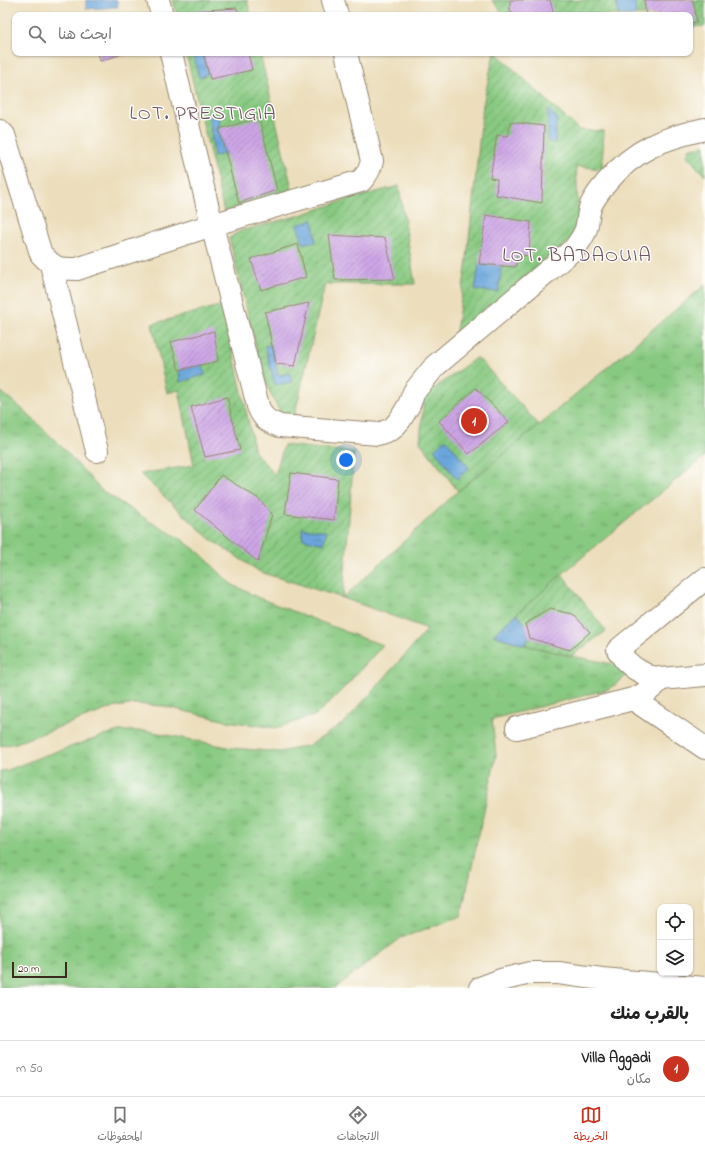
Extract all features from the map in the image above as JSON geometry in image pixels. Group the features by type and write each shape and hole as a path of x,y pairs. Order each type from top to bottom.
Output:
{"street":[{"path":"158,0 161,12"},
{"path":"333,0 336,12"},
{"path":"172,56 212,225 256,398 262,415 268,422 280,426 378,434 392,429 400,420 409,405 414,392 435,366 575,248 586,231 591,205 604,186 618,170 638,154 656,144 680,134 705,128"},
{"path":"1,129 41,254 51,264 61,269 77,269 212,225 361,181 367,175 372,161 347,56"},
{"path":"51,264 97,451"},
{"path":"705,579 618,650 625,660 634,668 648,676 661,679 705,675"},
{"path":"517,728 633,699 644,695 661,679"},
{"path":"633,699 705,748"},
{"path":"480,988 501,980 530,973 558,973 599,983 705,988"}],"green space":[{"path":"173,0 247,0 250,12 176,12"},
{"path":"492,0 705,0 705,26 693,27 693,12 502,12"},
{"path":"187,56 261,56 292,189 224,212"},
{"path":"493,56 499,56 579,130 604,131 602,169 576,166 579,224 574,237 455,337 466,268 483,105"},
{"path":"705,145 705,176 687,156 689,149"},
{"path":"399,186 415,284 325,284 293,422 282,416 271,395 261,368 229,238 240,231"},
{"path":"705,285 705,456 562,574 494,634 525,645 571,656 634,668 609,689 492,719 496,756 461,916 401,938 335,988 0,988 0,771 8,770 43,756 118,731 148,731 232,748 280,752 310,745 345,722 428,629 343,598 458,491"},
{"path":"223,305 255,452 275,475 284,445 354,452 343,598 260,572 210,539 140,474 194,465 179,390 167,393 152,324"},
{"path":"477,357 539,425 458,491 420,442 424,396"},
{"path":"0,391 21,408 62,447 101,490 149,521 181,539 201,554 231,584 259,598 383,645 342,690 316,715 276,728 227,721 163,706 135,704 111,708 16,743 0,746"},
{"path":"562,574 606,631 571,656 525,645 493,635"}],"water":[{"path":"86,0 117,0 118,7 86,9"},
{"path":"616,0 635,0 636,12 618,12"},
{"path":"194,56 204,56 209,73 199,78"},
{"path":"548,109 557,118 555,143 548,142"},
{"path":"220,115 219,129 226,153 214,157 209,116"},
{"path":"313,220 316,242 303,243 297,225"},
{"path":"479,264 502,266 498,292 475,290"},
{"path":"272,345 278,375 290,373 292,382 275,385 265,346"},
{"path":"202,364 205,375 180,382 179,370"},
{"path":"446,439 469,468 457,479 434,449"},
{"path":"302,528 326,531 324,544 303,539"},
{"path":"517,614 525,624 529,638 525,645 493,635"}],"building":[{"path":"510,0 550,0 553,12 511,12"},
{"path":"644,0 693,0 697,22 693,23 693,12 646,12"},
{"path":"237,8 238,12 192,12"},
{"path":"99,56 116,56 100,61"},
{"path":"204,56 249,56 252,70 210,79"},
{"path":"259,118 277,190 239,203 219,129"},
{"path":"510,122 544,126 542,203 496,195 497,179 490,178 497,135 508,136"},
{"path":"486,215 531,222 529,256 517,255 516,267 479,264"},
{"path":"329,235 385,238 395,279 335,280"},
{"path":"298,244 306,277 261,290 251,259"},
{"path":"309,303 295,366 276,364 265,312"},
{"path":"214,331 218,361 179,370 171,342"},
{"path":"476,388 509,422 469,454 439,421"},
{"path":"227,397 240,450 205,457 191,407"},
{"path":"291,473 338,479 334,520 285,514"},
{"path":"221,475 259,499 272,514 258,562 195,510"},
{"path":"550,609 573,614 590,632 570,650 529,638 525,624"}],"place":[{"name":"Villa Aggadi","path":"474,421"}],"district":[{"name":"LOT. PRESTIGIA","path":"203,112"},
{"name":"LOT. BADAOUIA","path":"577,254"}]}
